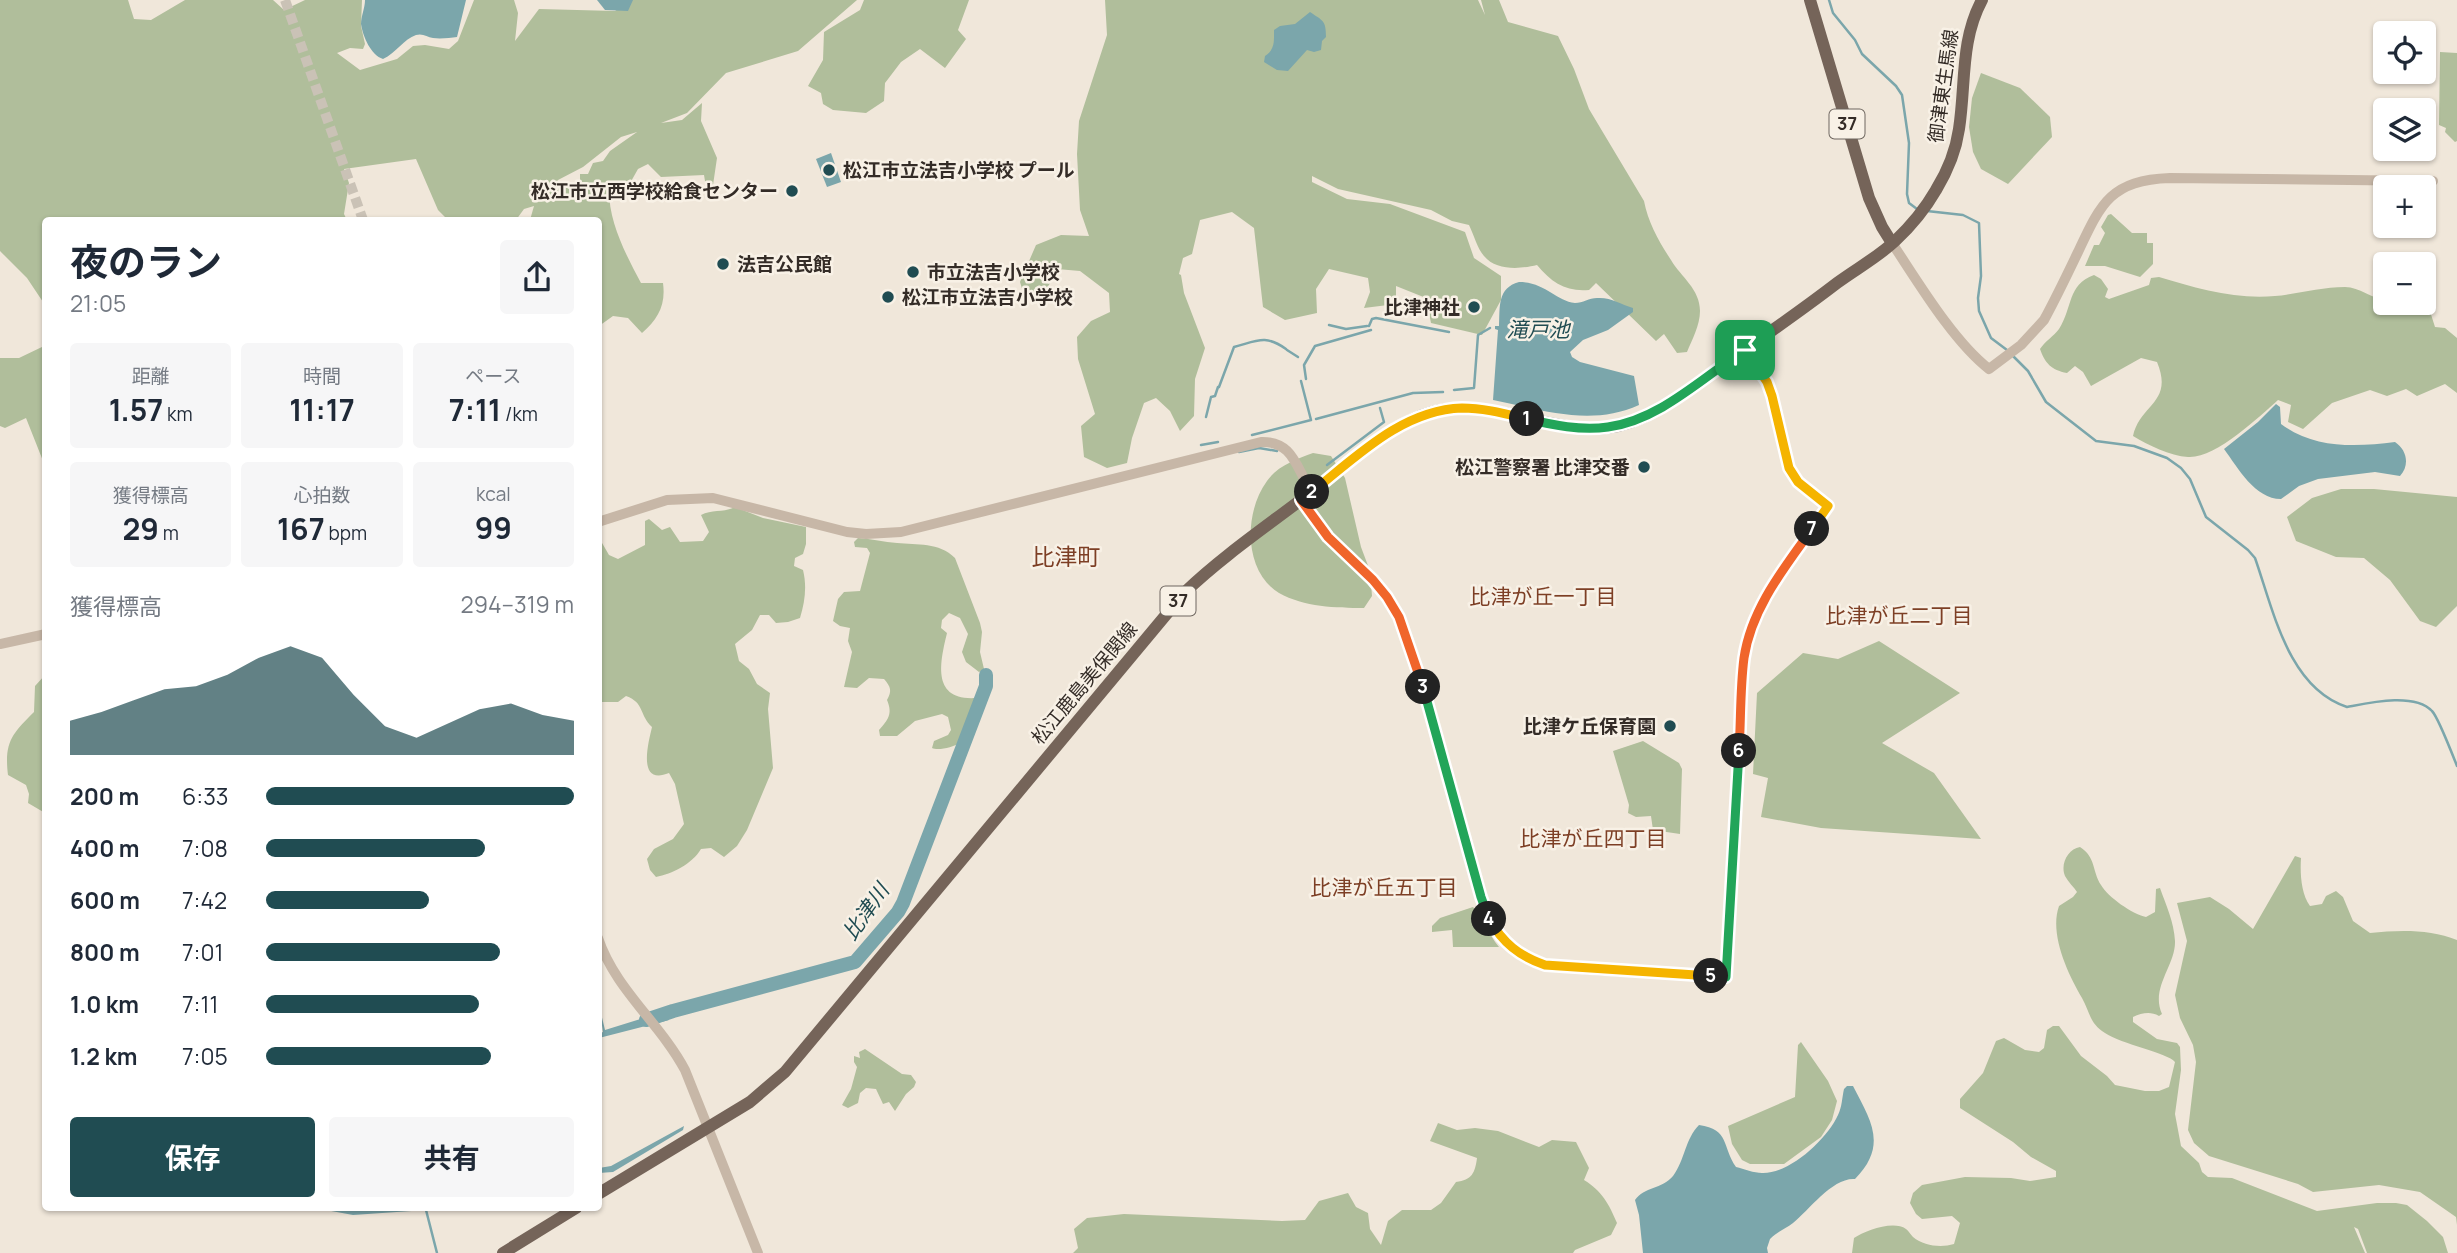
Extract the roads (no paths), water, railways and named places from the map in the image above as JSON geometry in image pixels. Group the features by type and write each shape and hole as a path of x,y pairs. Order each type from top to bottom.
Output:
{"main road":[{"name":"37","path":"1810,0 1869,198 1892,243"},
{"name":"御津東生馬線","path":"1892,243 1923,210 1952,156 1959,129 1969,30 1982,0"},
{"name":"松江鹿島美保関線","path":"602,1192 750,1102 785,1072 1185,592 1242,542 1391,432 1412,419 1434,412 1462,408 1480,409 1550,425 1582,429 1609,427 1653,411 1745,350 1892,243"},
{"path":"503,1253 571,1211"}],"street":[{"path":"1892,243 1957,335 1989,369 2021,345 2039,327 2095,215 2109,198 2135,182 2171,178 2373,180"},
{"path":"602,521 667,500 713,498 847,532 901,532 1261,442 1273,442 1288,451 1306,496 1328,537 1373,580 1399,617 1422,684 1481,897 1497,933 1522,956 1545,965 1583,970 1726,977 1744,656 1758,611 1828,506 1798,482 1789,468 1767,382 1745,350"},
{"path":"0,644 42,636"},
{"path":"602,947 614,974 648,1014 675,1051 685,1070 758,1253"}],"water":[{"path":"365,0 466,0 457,37 431,38 416,35 383,59 371,50 364,34 361,24"},
{"path":"597,0 633,0 628,11 605,10"},
{"path":"1310,12 1321,19 1325,27 1326,37 1322,41 1321,50 1307,50 1288,71 1277,70 1264,62 1273,45 1274,30 1280,26 1295,24"},
{"name":"松江市立法吉小学校 プール","path":"831,153 841,182 827,187 816,159"},
{"name":"滝戸池","path":"1519,282 1536,285 1568,302 1578,303 1602,298 1633,308 1633,312 1608,330 1583,340 1570,352 1572,357 1580,362 1634,376 1639,405 1621,412 1585,416 1548,412 1493,400 1498,330 1495,326 1499,326 1503,294"},
{"path":"2276,404 2280,407 2281,424 2308,438 2351,445 2395,442 2406,458 2403,472 2400,476 2375,472 2318,479 2299,486 2281,499 2263,494 2241,473 2224,449"},
{"path":"663,1012 669,1020 602,1037 602,1018 605,1030"},
{"path":"1847,1086 1853,1086 1870,1122 1874,1144 1871,1155 1855,1179 1838,1183 1793,1223 1775,1234 1770,1239 1768,1253 1643,1253 1635,1200 1673,1176 1699,1125 1716,1130 1721,1135 1736,1167 1759,1173 1773,1172 1795,1161 1817,1144 1838,1115"},
{"path":"684,1126 683,1130 613,1172 602,1173 602,1168 611,1166"},
{"path":"331,1211 411,1211 353,1215"}],"waterway":[{"path":"1829,0 1833,13 1855,40 1862,54 1902,95 1909,143 1907,194 1909,203 1917,209"},
{"path":"1927,211 1963,215 1979,223 1979,311 1991,338 2007,350"},
{"path":"1369,326 1372,319 1376,318 1449,332"},
{"path":"1329,325 1346,329 1367,326"},
{"path":"1454,390 1474,388 1478,335 1490,328"},
{"path":"1306,379 1304,365 1315,346 1371,330"},
{"path":"1219,387 1234,347 1266,340 1286,349"},
{"path":"1287,350 1298,357"},
{"path":"2012,355 2028,371 2046,402 2096,441 2134,446 2167,458 2181,468 2190,479 2206,517 2255,558 2276,623 2297,665 2310,683 2327,697 2347,707 2391,700 2424,705 2435,715 2457,766"},
{"path":"1252,435 1311,420 1301,381"},
{"path":"1206,417 1211,397 1215,396 1218,387"},
{"path":"1316,419 1413,393 1443,392"},
{"path":"1327,465 1384,422 1380,408"},
{"path":"1201,445 1218,442"},
{"path":"1239,452 1259,448 1277,451"},
{"name":"比津川","path":"646,1020 855,962 903,903 986,686 986,675"},
{"path":"426,1211 437,1253"}],"tunnel":[{"path":"285,0 362,217"}],"place":[{"name":"松江市立法吉小学校 プール","path":"829,170"},
{"name":"松江市立西学校給食センター","path":"792,191"},
{"name":"法吉公民館","path":"723,264"},
{"name":"市立法吉小学校","path":"913,272"},
{"name":"松江市立法吉小学校","path":"888,297"},
{"name":"比津神社","path":"1474,307"},
{"name":"松江警察署 比津交番","path":"1644,467"},
{"name":"比津ケ丘保育園","path":"1670,726"}],"district":[{"name":"比津町","path":"1066,557"},
{"name":"比津が丘一丁目","path":"1543,597"},
{"name":"比津が丘二丁目","path":"1899,616"},
{"name":"比津が丘四丁目","path":"1593,839"},
{"name":"比津が丘五丁目","path":"1384,888"}]}
